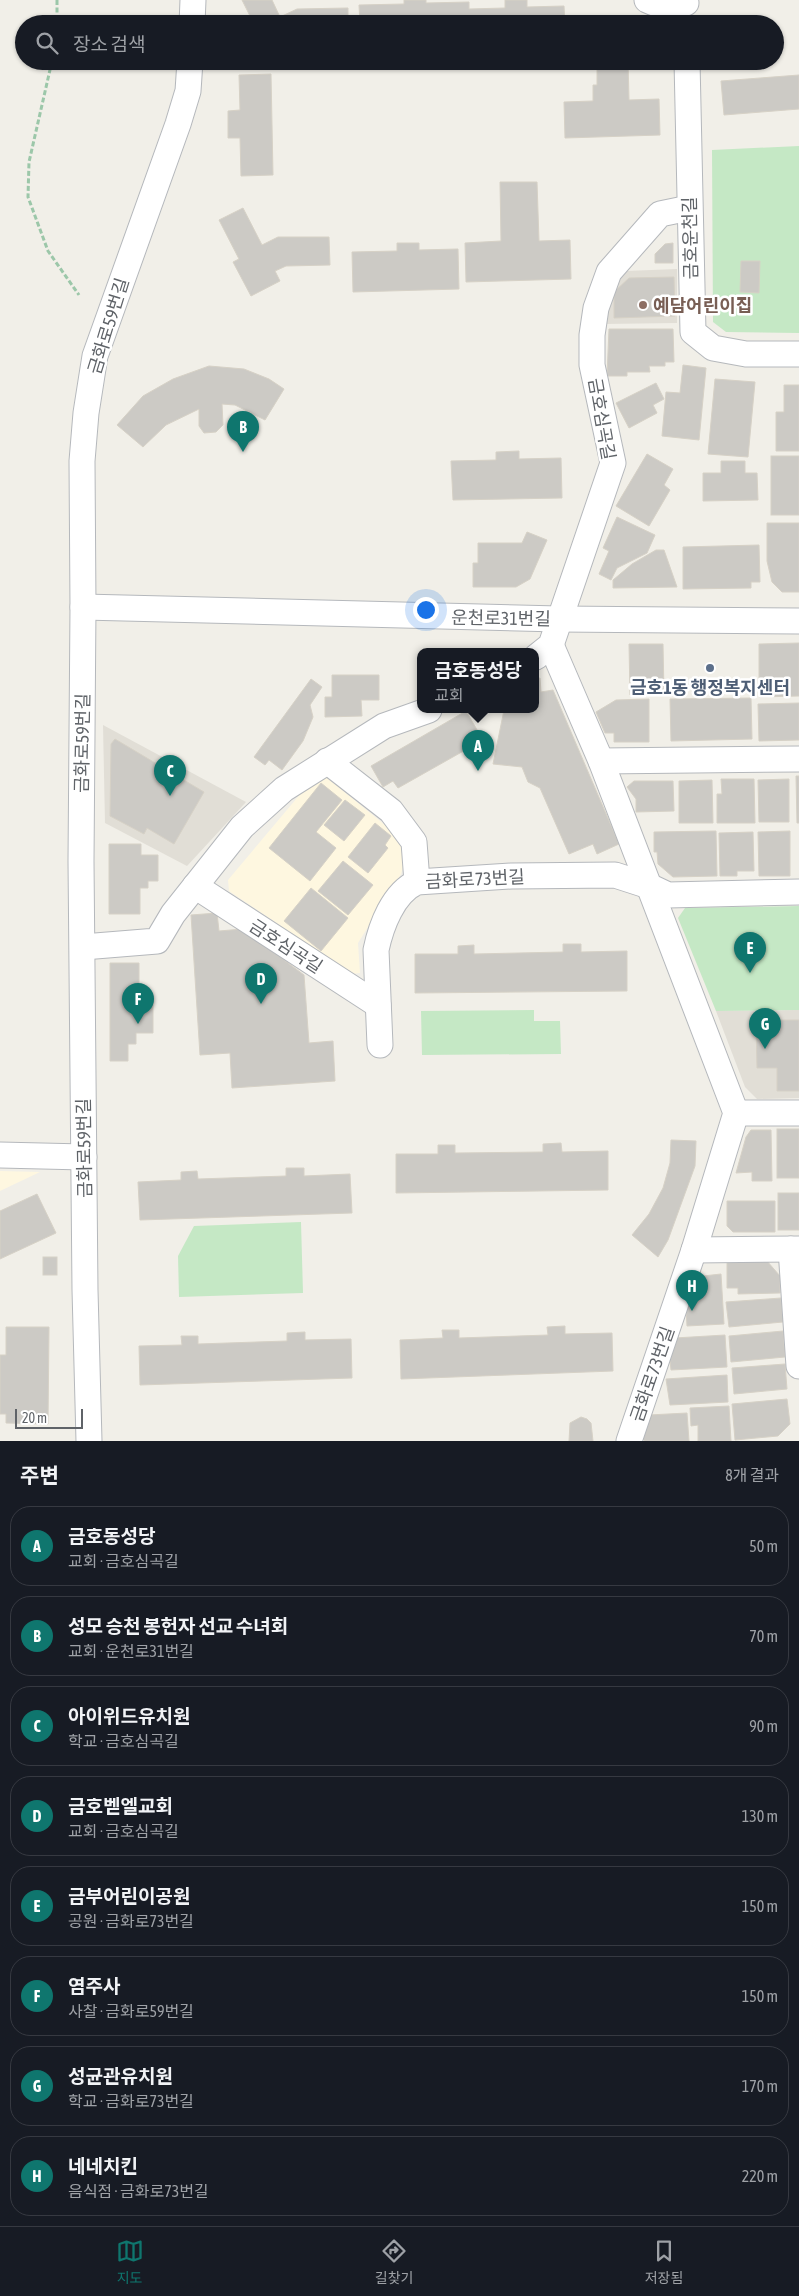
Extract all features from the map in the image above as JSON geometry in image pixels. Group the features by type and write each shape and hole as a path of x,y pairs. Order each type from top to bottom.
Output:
{"street":[{"path":"192,15 193,0"},
{"path":"647,0 686,9"},
{"name":"금화로59번길","path":"89,1441 81,861 82,461 86,413 95,356 178,124 188,91 189,70"},
{"name":"금호운천길","path":"687,70 693,332 713,348 746,354 799,354"},
{"name":"금호심곡길","path":"543,651 559,619 613,463 592,365 592,336 596,308 609,272 660,214 689,208"},
{"name":"운천로31번길","path":"83,607 559,619 799,621"},
{"path":"543,651 601,762 736,1112 799,1113"},
{"path":"82,947 157,941 173,914 242,827 284,789 384,726 421,713"},
{"path":"601,762 799,759"},
{"path":"327,762 391,811 414,842 418,882"},
{"name":"금화로73번길","path":"380,1045 376,950 379,936 398,896 410,885 418,882 511,876 615,875 650,886 668,895 799,892"},
{"name":"금호심곡길","path":"195,886 378,1005"},
{"name":"금화로73번길","path":"629,1441 694,1250 736,1112"},
{"path":"0,1155 84,1156"},
{"path":"694,1250 795,1249 799,1366"}],"path":[{"path":"57,0 58,15"},
{"path":"50,70 30,162 28,197 48,252 79,295"}],"shaded area":[{"name":"예담어린이집","path":"677,269 677,323 604,324 613,287 626,271"},
{"path":"103,725 246,802 187,866 105,823"},
{"path":"326,777 396,834 407,853 401,874 358,943 360,973 352,974 229,891 228,880 313,779"},
{"path":"799,1010 799,1098 757,1099 745,1087 716,1011"},
{"path":"0,1171 40,1172 0,1191"}],"green space":[{"path":"799,146 799,333 726,332 713,322 712,150"},
{"path":"799,906 799,1010 716,1011 678,918 685,908"},
{"path":"534,1010 534,1021 560,1021 561,1054 422,1055 421,1011"},
{"path":"301,1222 303,1293 179,1297 178,1256 194,1226"}],"building":[{"path":"242,0 272,0 279,15 250,15"},
{"path":"404,0 426,0 426,3 469,2 469,9 505,8 505,0 527,0 527,7 564,6 564,15 360,15 359,5 404,4"},
{"path":"348,8 348,15 284,15 297,9"},
{"path":"597,70 628,70 629,100 659,99 660,135 565,138 564,102 593,101 593,85 597,85"},
{"path":"271,74 273,175 241,176 240,138 228,138 228,111 240,110 239,75"},
{"path":"799,75 799,109 724,115 721,81"},
{"path":"500,182 537,182 539,241 570,240 571,279 466,282 465,243 501,241"},
{"path":"243,208 262,245 278,237 329,237 330,265 286,266 275,271 280,281 251,296 233,262 239,259 219,220"},
{"path":"397,243 419,243 419,250 458,249 459,289 353,292 352,252 397,251"},
{"path":"673,243 673,263 655,263 655,254 665,244"},
{"path":"741,261 760,261 759,293 740,292"},
{"name":"예담어린이집","path":"674,277 675,316 614,318 614,292 629,278"},
{"path":"609,329 673,329 674,362 665,362 665,366 649,366 650,372 627,372 627,376 607,376"},
{"path":"683,365 706,368 699,440 662,436 666,392 680,393"},
{"path":"209,366 244,369 269,379 284,389 265,420 235,405 222,404 223,425 216,432 204,433 199,426 199,409 166,425 143,447 117,425 143,396 173,379"},
{"path":"715,379 755,382 748,457 708,454"},
{"path":"656,383 664,399 653,405 657,413 629,428 616,403"},
{"path":"784,385 799,385 799,451 776,451 776,412 784,412"},
{"path":"519,451 519,459 561,458 562,498 453,500 451,461 496,460 496,452"},
{"path":"647,454 673,469 664,485 670,490 649,526 616,506"},
{"path":"771,456 799,456 799,515 771,515"},
{"path":"721,461 745,461 745,473 757,473 758,500 703,501 703,473 721,473"},
{"path":"617,517 655,535 647,553 617,568 611,580 599,574 609,551 603,548"},
{"path":"767,523 799,523 799,592 782,592 772,582 767,561"},
{"path":"527,532 547,540 530,579 516,587 473,587 473,563 478,563 478,543 522,543"},
{"path":"759,545 760,582 751,582 751,588 683,589 683,547"},
{"path":"656,550 664,550 677,587 613,588 613,580 632,564"},
{"path":"799,643 799,696 759,697 759,644"},
{"path":"629,644 663,644 664,694 630,695"},
{"path":"332,675 379,675 379,700 361,700 362,716 325,717 325,697 332,697"},
{"path":"539,678 541,692 553,690 619,844 597,854 593,844 569,854 540,788 528,782 522,767 493,764 503,713 539,713"},
{"path":"311,679 322,687 310,705 313,717 303,741 282,770 269,760 265,765 254,757"},
{"path":"751,698 752,739 671,741 670,699"},
{"path":"649,699 649,742 614,742 614,733 605,733 596,712 616,700"},
{"path":"799,703 799,740 759,741 758,704"},
{"path":"463,713 467,713 483,740 398,788 393,781 383,787 371,766"},
{"path":"115,739 204,792 174,844 147,828 144,834 110,816 111,744"},
{"path":"796,776 799,776 799,823 797,823"},
{"path":"721,779 754,779 755,823 717,823 717,794 722,794"},
{"path":"789,779 789,822 759,822 758,780"},
{"path":"712,780 713,823 679,823 679,781"},
{"path":"634,781 673,781 674,811 636,812 636,799 627,787"},
{"path":"321,783 342,800 316,832 336,848 310,881 269,848"},
{"path":"345,800 365,815 344,841 324,825"},
{"path":"375,823 391,836 385,845 388,848 368,873 348,857"},
{"path":"716,831 717,876 673,877 658,864 657,852 654,852 654,832"},
{"path":"790,831 790,876 759,876 758,832"},
{"path":"753,832 754,871 737,871 737,876 720,876 719,833"},
{"path":"109,844 141,844 141,855 158,855 158,881 148,881 148,888 140,888 140,914 109,914"},
{"path":"343,861 373,885 348,915 318,891"},
{"path":"311,888 348,918 321,951 284,921"},
{"path":"217,913 219,931 243,929 304,975 309,1043 333,1041 335,1081 232,1088 230,1053 200,1055 191,915"},
{"path":"563,944 581,944 581,952 627,951 627,991 415,993 415,954 458,954 458,946 474,945 474,954 563,952"},
{"path":"110,963 139,963 139,996 153,996 153,1033 136,1033 136,1044 128,1044 128,1061 110,1061"},
{"path":"756,1020 799,1020 799,1091 777,1091 777,1068 757,1068"},
{"path":"777,1129 799,1129 799,1178 777,1178"},
{"path":"751,1130 771,1130 772,1181 752,1181 752,1172 736,1173 746,1137"},
{"path":"671,1140 696,1141 695,1166 668,1240 658,1257 632,1235 649,1214 663,1188 670,1163"},
{"path":"561,1143 562,1152 608,1151 608,1190 396,1193 396,1154 438,1154 438,1145 455,1145 455,1153 543,1152 543,1144"},
{"path":"286,1168 304,1168 304,1176 350,1174 352,1213 140,1220 138,1182 181,1180 181,1172 197,1171 198,1179 286,1176"},
{"path":"778,1193 799,1193 799,1230 778,1230"},
{"path":"37,1194 56,1233 0,1259 0,1211"},
{"path":"727,1201 775,1201 775,1232 733,1232 727,1226"},
{"path":"43,1257 57,1257 57,1275 43,1275"},
{"path":"727,1261 767,1261 780,1276 780,1293 738,1294 738,1288 727,1288"},
{"path":"721,1274 724,1324 687,1326 686,1309 703,1276"},
{"path":"781,1298 783,1322 729,1327 726,1302"},
{"path":"565,1326 565,1334 612,1333 613,1371 401,1379 400,1340 443,1338 442,1330 459,1330 459,1338 548,1335 547,1327"},
{"path":"6,1327 49,1327 48,1424 6,1423 6,1414 0,1414 0,1355 6,1355"},
{"path":"783,1331 785,1357 731,1362 729,1336"},
{"path":"305,1332 305,1340 351,1339 352,1378 140,1385 139,1346 182,1345 181,1336 198,1336 198,1344 287,1341 287,1333"},
{"path":"725,1335 727,1367 671,1370 669,1352 675,1338"},
{"path":"785,1364 787,1389 734,1394 732,1368"},
{"path":"727,1375 728,1402 670,1405 666,1379"},
{"path":"787,1399 790,1424 778,1436 735,1440 732,1404"},
{"path":"729,1406 731,1441 698,1441 698,1425 691,1426 690,1408"},
{"path":"687,1413 689,1441 645,1441 642,1438 649,1415"},
{"path":"581,1417 591,1423 593,1441 569,1441 570,1423"}],"place":[{"name":"예담어린이집","path":"643,305"},
{"name":"성모 승천 봉헌자 선교 수녀회","path":"243,452"},
{"name":"금호1동 행정복지센터","path":"710,668"},
{"name":"금호동성당","path":"478,771"},
{"name":"아이위드유치원","path":"170,796"},
{"name":"금부어린이공원","path":"750,973"},
{"name":"금호벧엘교회","path":"261,1004"},
{"name":"염주사","path":"138,1024"},
{"name":"성균관유치원","path":"765,1049"},
{"name":"네네치킨","path":"692,1311"}]}
